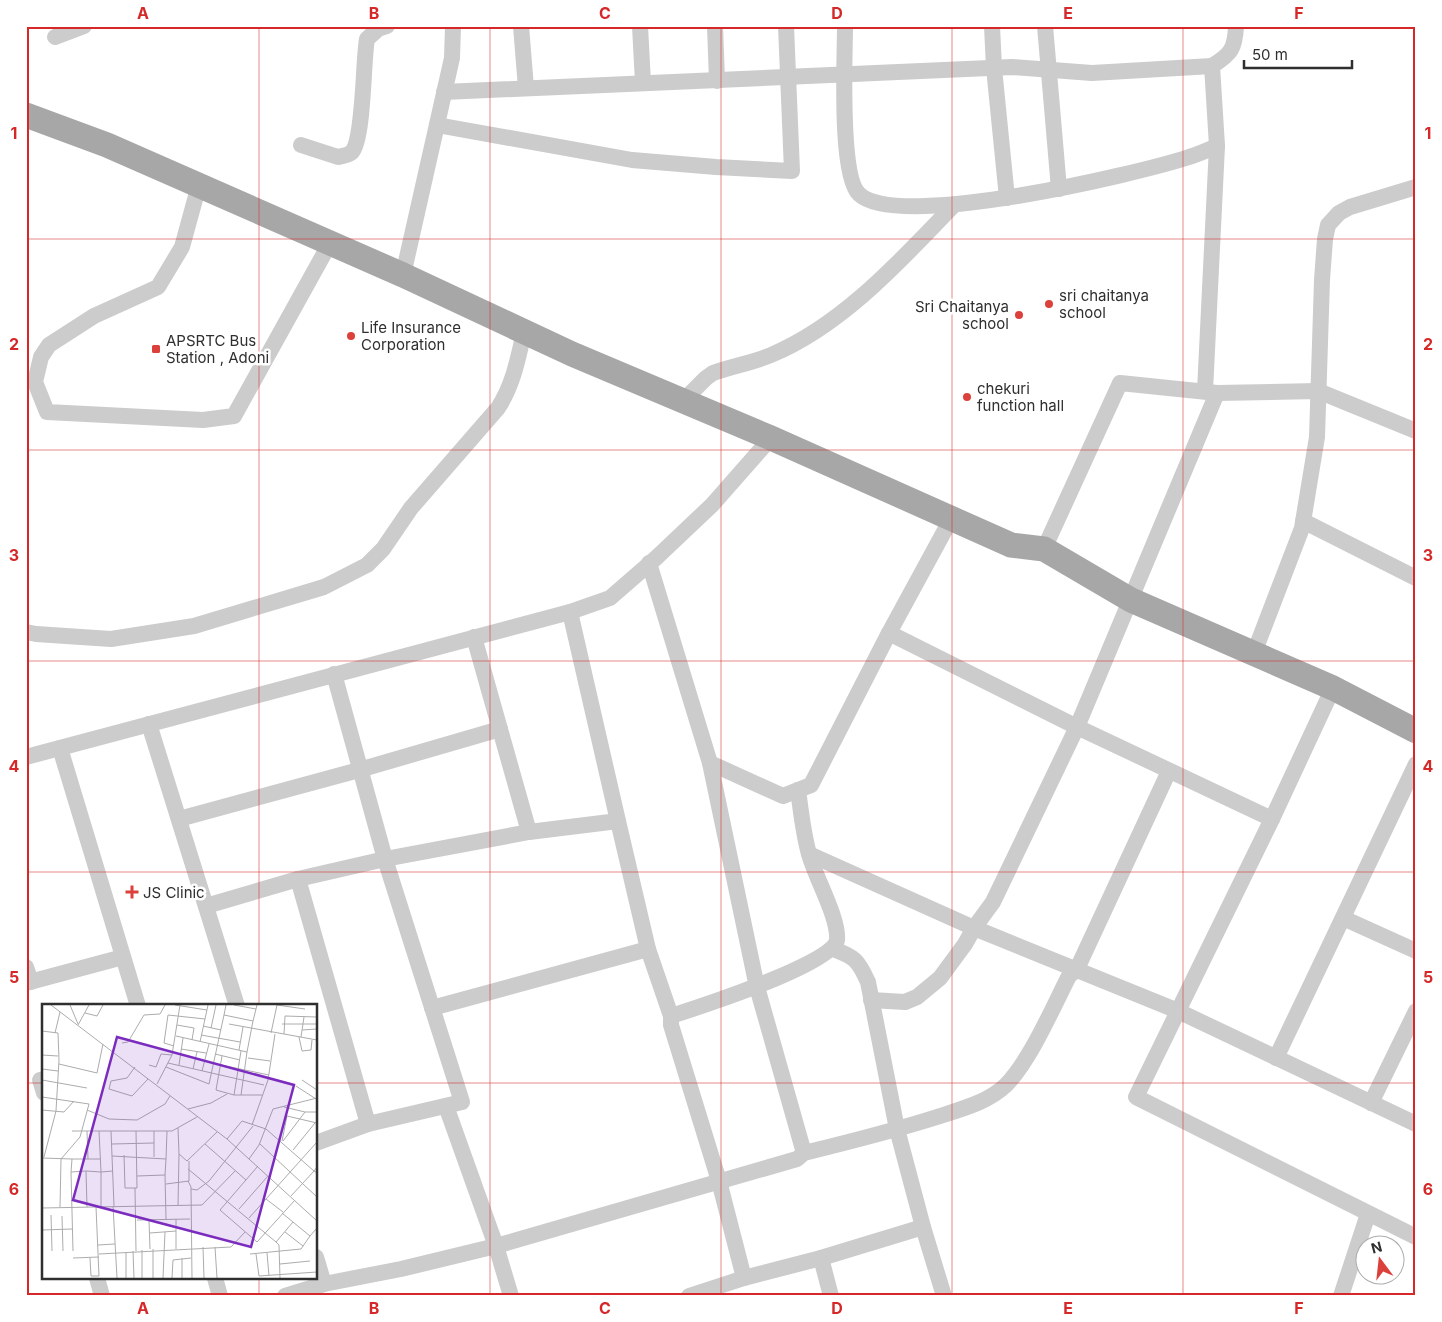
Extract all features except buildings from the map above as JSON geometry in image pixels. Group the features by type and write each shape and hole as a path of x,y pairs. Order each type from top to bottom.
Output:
{"main road":[{"path":"26,115 106,145 199,185 403,275 572,354 771,438 1011,545 1044,549 1131,600 1333,688 1416,731"}],"street":[{"path":"55,36 84,26"},
{"path":"301,145 338,156 351,153 356,146 359,126 366,68 367,39 378,29 387,26"},
{"path":"403,275 452,58 453,26"},
{"path":"521,26 526,88"},
{"path":"640,26 643,83"},
{"path":"715,26 716,81"},
{"path":"437,125 632,160 716,168 792,172 786,26"},
{"path":"844,26 846,151 852,184 859,195 878,203 899,207 955,204 1007,198 1059,189 1189,157 1217,146"},
{"path":"992,26 994,68 1007,198"},
{"path":"1045,26 1059,189"},
{"path":"444,92 1012,67 1102,73 1212,66 1227,56 1233,47 1236,26"},
{"path":"871,1000 905,1002 917,997 940,978 993,902 1077,727 1131,600 1211,392 1217,146 1212,66"},
{"path":"199,185 182,246 158,287 94,316 49,345 41,357 35,382 47,412 203,420 234,416 330,243"},
{"path":"1254,653 1302,528 1317,437 1322,280 1328,225 1338,212 1350,207 1411,191"},
{"path":"683,401 713,373 772,354 808,336 849,307 910,251 955,204"},
{"path":"26,632 111,639 194,626 324,587 367,565 383,549 411,508 498,408 507,395 515,373 524,332"},
{"path":"1044,549 1120,383 1211,392 1318,391 1416,431"},
{"path":"26,757 570,612 610,598 712,505 771,438"},
{"path":"710,763 783,796 811,785 889,633 951,519"},
{"path":"1303,521 1416,578"},
{"path":"649,563 710,763 757,987 804,1153"},
{"path":"570,612 648,949 671,1016 671,1025 719,1181 744,1278"},
{"path":"889,633 1077,727 1272,819"},
{"path":"474,637 529,832"},
{"path":"318,1142 368,1124 462,1102 385,859 334,674"},
{"path":"1333,688 1272,819 1136,1097 1416,1237"},
{"path":"149,724 236,1004"},
{"path":"179,819 500,729"},
{"path":"60,748 137,1004"},
{"path":"1276,1058 1416,764"},
{"path":"286,1296 496,1246 797,1159 804,1153 897,1130 971,1106 990,1097 1006,1085 1025,1061 1069,976 1077,969 1169,771"},
{"path":"671,1016 757,987 820,957 833,948 837,941 836,925 809,854 798,790"},
{"path":"206,906 298,879 385,859 529,832 618,821"},
{"path":"809,854 974,928 1178,1011 1416,1124"},
{"path":"298,879 368,1124"},
{"path":"1342,918 1416,951"},
{"path":"833,948 852,956 860,965 868,982 897,1130 944,1296"},
{"path":"432,1008 648,949"},
{"path":"28,978 123,957"},
{"path":"1371,1103 1416,1011"},
{"path":"446,1106 496,1246 511,1296"},
{"path":"1341,1296 1368,1214"},
{"path":"689,1296 744,1278 821,1258 923,1227"},
{"path":"821,1258 831,1296"},
{"path":"98,1280 102,1296"},
{"path":"216,1280 220,1296"}],"place":[{"name":"sri chaitanya school","path":"1049,304"},
{"name":"Sri Chaitanya school","path":"1019,315"},
{"name":"Life Insurance Corporation","path":"351,336"},
{"name":"APSRTC Bus Station , Adoni","path":"156,349"},
{"name":"chekuri function hall","path":"967,397"},
{"name":"JS Clinic","path":"132,892"}]}
